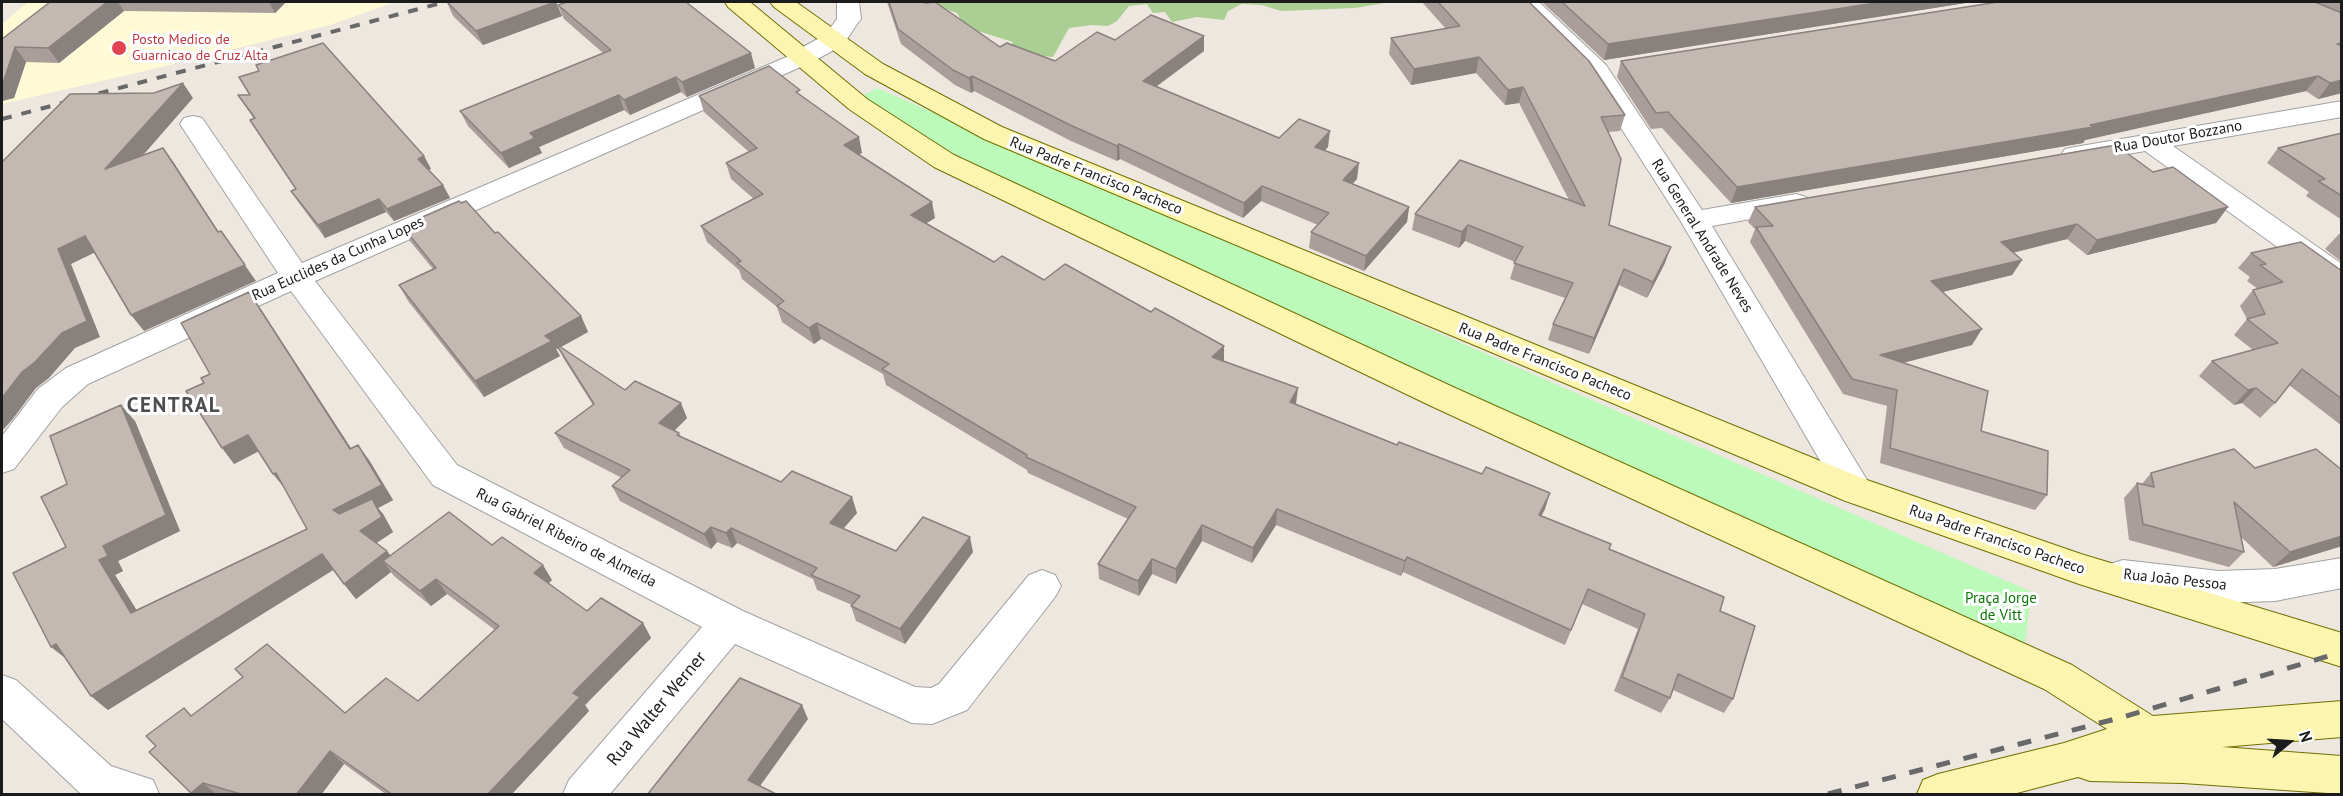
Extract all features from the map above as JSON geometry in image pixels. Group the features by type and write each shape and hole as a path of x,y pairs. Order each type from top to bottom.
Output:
{"main road":[{"path":"736,2 858,104 944,161 1151,261 1441,396 2058,677 2123,717 2183,764"},
{"name":"Rua Padre Francisco Pacheco","path":"782,2 874,69 993,133 1855,490 2079,569 2342,650"},
{"path":"944,161 993,133"},
{"path":"1938,795 2064,762 2146,735 2342,719"},
{"path":"2064,762 2183,764 2342,776"}],"street":[{"path":"834,40 849,19 848,2"},
{"name":"Rua General Andrade Neves","path":"1526,2 1609,68 1694,220 1855,490"},
{"name":"Rua Euclides da Cunha Lopes","path":"2,460 50,398 77,376 296,277 803,57 834,40"},
{"name":"Rua Doutor Bozzano","path":"2046,160 2342,109"},
{"name":"Rua Gabriel Ribeiro de Almeida","path":"193,124 296,277 445,475 729,622 912,705 932,706 953,697 1042,586"},
{"path":"2150,142 2342,279"},
{"path":"1694,220 1816,200"},
{"name":"Rua João Pessoa","path":"2079,569 2219,587 2275,585 2342,573"},
{"name":"Rua Walter Werner","path":"584,795 729,622"},
{"path":"2,693 98,782 138,795"}],"shaded area":[{"name":"Posto Medico de Guarnicao de Cruz Alta","path":"28,2 395,2 330,25 2,104 2,24"}],"green space":[{"path":"932,2 1390,2 1355,8 1281,11 1262,5 1242,4 1228,11 1224,20 1197,17 1172,22 1165,12 1153,13 1147,4 1129,6 1117,21 1108,26 1092,25 1069,28 1053,57 1028,55 1011,48 1013,42 965,27 957,13 933,5"},
{"name":"Praça Jorge de Vitt","path":"877,88 2032,592 2024,649 937,149 859,98"}],"building":[{"path":"50,2 107,2 48,48 15,47 2,83 2,39"},
{"path":"447,2 555,2 476,31"},
{"path":"567,2 686,2 751,53 682,82 676,77 624,100 619,95 530,133 535,138 501,153 460,111 611,50 558,5"},
{"path":"889,2 935,2 1000,47 1007,43 1055,61 1097,32 1115,40 1151,15 1204,36 1143,81 1279,138 1299,119 1330,131 1315,147 1359,163 1343,180 1409,207 1366,256 1311,232 1329,213 1262,186 1244,203 1119,144 1117,146 1070,125 972,76 969,78 953,70 898,29"},
{"path":"1438,2 1529,2 1589,61 1625,115 1601,117 1621,159 1609,225 1671,247 1653,282 1624,269 1594,338 1553,324 1573,283 1514,263 1523,247 1468,225 1462,232 1415,214 1460,160 1585,206 1523,87 1508,90 1479,57 1414,69 1391,38 1460,26"},
{"path":"1562,2 1882,2 1608,44"},
{"path":"1998,2 2315,2 2342,13 2342,43 2337,44 2342,46 2342,80 2330,83 2318,76 2090,125 2093,127 1737,187 1668,112 1656,113 1621,61"},
{"path":"323,43 424,156 418,159 443,185 387,209 379,199 318,225 291,191 296,189 250,120 255,118 238,95 250,95 239,77 259,71 256,65"},
{"path":"769,66 800,90 796,92 859,137 844,145 932,202 911,215 994,262 1002,256 1044,280 1065,264 1151,312 1155,308 1224,346 1212,357 1298,388 1290,402 1397,445 1399,442 1482,474 1486,467 1550,493 1539,515 1611,544 1609,549 1724,597 1720,611 1755,626 1733,699 1678,674 1670,698 1622,677 1645,614 1588,589 1571,630 1407,557 1405,561 1277,509 1253,548 1202,525 1176,569 1152,559 1138,581 1098,564 1136,507 1026,457 1027,455 882,369 889,364 817,323 809,328 777,306 784,301 737,263 741,261 701,226 763,194 726,163 757,148 699,96"},
{"path":"183,83 105,169 163,148 218,232 221,231 245,265 131,315 85,236 58,249 87,321 62,333 35,362 22,372 2,398 2,162 70,94 154,93"},
{"path":"2342,133 2342,196 2318,181 2325,179 2278,148"},
{"path":"2116,145 2153,172 2173,167 2228,207 2097,240 2077,224 2001,242 2022,260 1931,281 1982,329 1880,355 1988,391 1981,431 2048,451 2047,495 1890,448 1897,390 1852,379 1756,227 1773,226 1755,207"},
{"path":"459,201 461,203 466,201 495,233 498,232 581,316 545,336 552,341 475,381 399,285 436,268 402,226"},
{"path":"2301,242 2342,271 2342,399 2302,369 2275,403 2256,388 2248,390 2212,361 2278,343 2247,319 2265,314 2253,290 2283,282 2260,265 2266,264 2251,253"},
{"path":"249,292 350,449 358,445 382,485 333,510 339,514 372,499 382,517 360,531 387,551 344,584 322,554 91,696 56,644 51,647 13,573 66,547 41,497 67,484 50,436 121,405 166,515 103,546 108,556 99,560 131,613 307,529 276,473 273,474 248,435 222,448 186,391 204,383 201,378 210,374 181,323"},
{"path":"556,344 625,390 635,381 681,403 659,423 679,433 677,435 781,482 792,471 852,497 830,523 896,551 923,517 970,537 900,629 851,606 860,596 811,575 817,568 731,528 726,533 711,527 704,534 612,486 630,470 555,433 594,404"},
{"path":"2234,449 2255,468 2316,449 2342,470 2342,536 2290,552 2234,502 2244,552 2143,524 2137,483 2154,487 2151,473"},
{"path":"449,512 492,545 502,537 543,565 534,573 587,611 601,598 643,623 573,693 580,697 487,795 393,795 330,751 296,795 244,795 203,783 191,793 149,752 156,746 146,736 184,708 191,716 243,677 235,669 267,644 345,713 386,678 418,701 499,626 436,579 420,591 383,561"},
{"path":"740,678 802,705 748,780 778,795 647,795"}],"railway":[{"path":"2,119 445,2"},
{"path":"1828,794 2123,717 2342,652"}],"place":[{"name":"Posto Medico de Guarnicao de Cruz Alta","path":"119,48"}],"district":[{"name":"CENTRAL","path":"174,406"}]}
